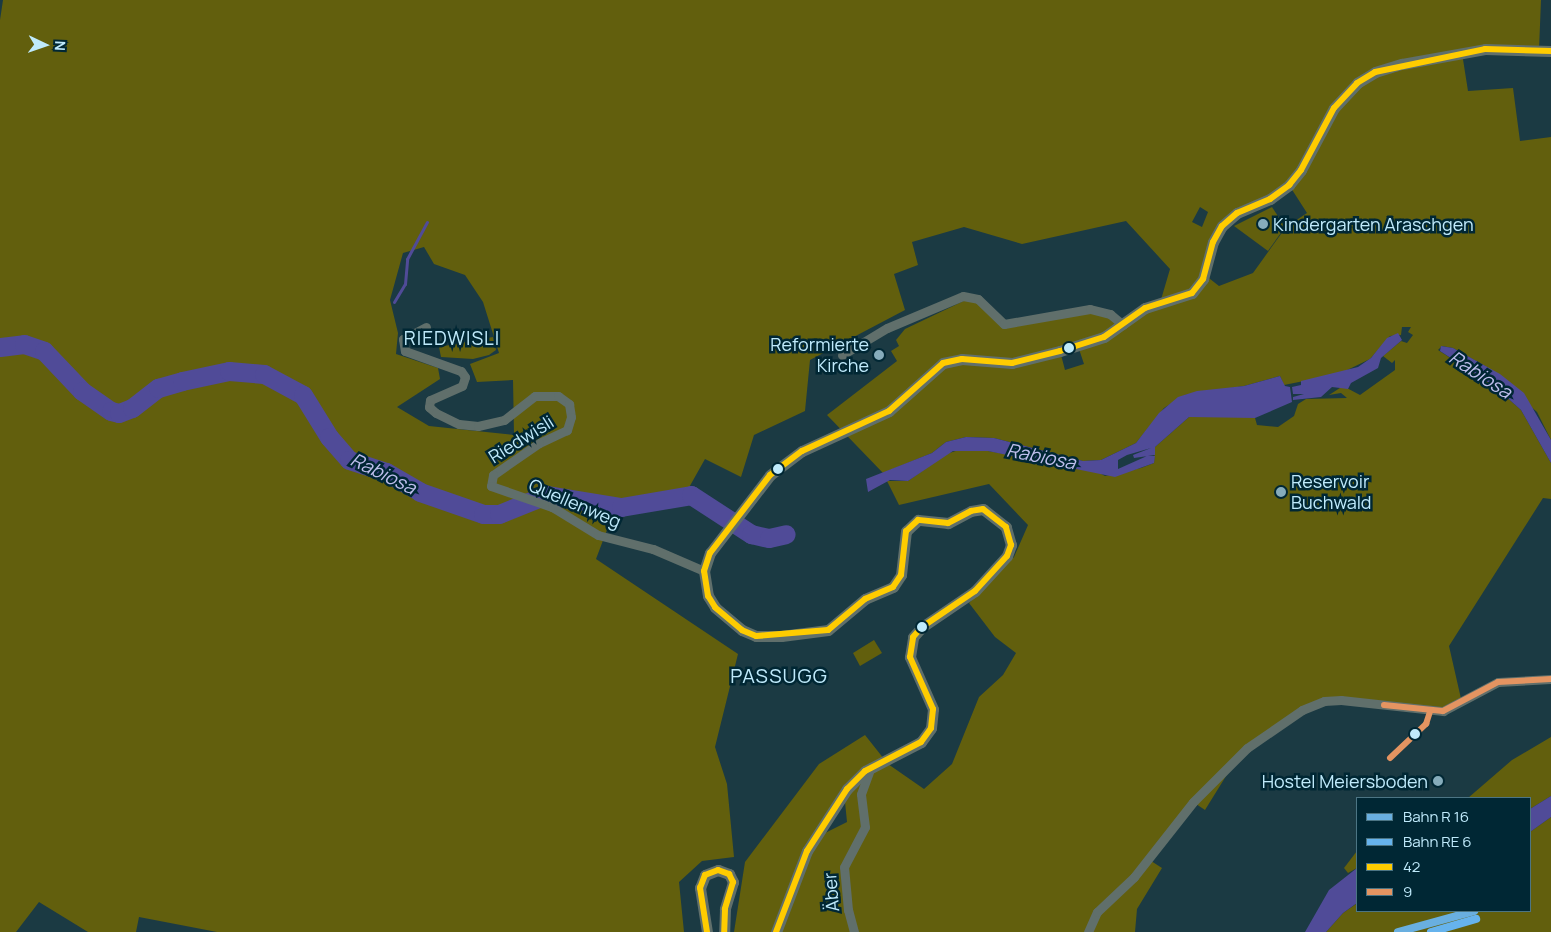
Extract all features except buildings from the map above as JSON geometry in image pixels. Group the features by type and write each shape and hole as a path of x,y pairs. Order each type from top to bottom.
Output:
{"street":[{"path":"776,932 813,840 851,783 871,767 921,742 931,728 933,709 910,657 912,641 922,627 975,591 1010,550 1009,532 986,510 975,509 948,523 922,520 911,524 905,537 901,575 896,584 865,599 838,624 820,633 768,637 742,630 711,602 704,571 708,558 720,539 784,462 889,411 943,363 962,359 1004,364 1022,362 1100,339 1145,308 1181,299 1196,290 1205,275 1213,242 1222,226 1237,213 1278,195 1294,180 1334,108 1362,79 1391,66 1471,51 1511,48 1551,51"},
{"path":"842,355 887,328 963,296 978,299 1004,324 1090,308 1110,314 1123,324"},
{"name":"Riedwisli","path":"426,327 403,339 405,351 458,369 465,377 462,386 431,400 428,404 432,411 450,420 474,426 504,420 535,396 554,395 567,400 571,412 567,430 538,443 493,475 490,485"},
{"name":"Quellenweg","path":"490,485 513,495 543,504 598,534 653,548 704,571"},
{"path":"1088,932 1097,912 1134,877 1182,814 1236,760 1262,736 1316,704 1340,700 1430,712 1453,708 1498,682 1551,679"},
{"name":"Äber","path":"854,932 848,910 844,867 848,853 865,827 861,794 871,767"},
{"path":"707,932 700,888 705,875 718,870 729,874 733,882 725,909 724,932"}],"shaded area":[{"path":"3,0 1541,0 1539,50 1462,53 1468,91 1513,88 1520,141 1551,137 1551,440 1537,412 1485,366 1453,348 1442,346 1438,350 1494,386 1521,410 1551,463 1551,499 1543,498 1449,646 1462,703 1453,708 1348,700 1316,704 1236,760 1205,810 1193,802 1148,859 1162,868 1137,909 1135,932 734,932 745,862 819,764 865,735 888,764 924,789 952,764 979,697 1003,675 1016,653 995,637 969,603 1014,557 1028,525 989,484 899,505 887,481 908,481 946,454 959,450 988,451 1096,471 1105,476 1141,468 1154,463 1155,447 1189,417 1251,417 1255,418 1257,425 1278,427 1294,416 1298,404 1306,399 1347,398 1341,393 1329,395 1343,386 1360,395 1395,370 1395,360 1392,363 1383,356 1401,341 1407,343 1413,335 1408,332 1411,327 1402,327 1401,335 1390,336 1370,359 1339,374 1284,385 1280,376 1244,386 1185,395 1164,408 1136,443 1101,460 1083,461 994,438 966,437 946,442 932,453 883,473 827,415 897,361 891,351 899,346 896,340 905,329 972,297 999,322 1090,309 1123,324 1160,303 1170,269 1126,221 1022,244 964,227 912,242 918,265 894,274 905,310 810,360 805,411 754,435 741,477 705,459 682,500 613,514 596,559 738,654 715,747 727,784 734,857 702,861 679,882 684,932 217,932 139,917 136,932 88,932 39,902 16,932 0,932 0,20","holes":["1289,185 1307,213 1286,227 1253,273 1219,286 1205,275 1226,221","1200,207 1208,212 1202,227 1192,222","424,247 434,264 465,275 483,302 499,353 470,364 477,382 513,380 514,435 429,426 397,407 440,379 438,368 396,354 398,333 390,300 403,253","1078,346 1084,364 1065,370 1060,351","841,799 845,802 847,822 823,834"]},
{"name":"Kindergarten Araschgen","path":"1272,207 1285,227 1268,251 1234,226"},
{"path":"493,337 496,350 489,355 473,359 441,357 439,347"},
{"path":"874,640 882,653 860,666 853,653"},
{"path":"1551,737 1551,796 1531,808 1531,797 1469,797 1512,760"},
{"path":"1551,817 1551,932 1326,932 1343,913 1356,904 1356,912 1531,912 1531,831"},
{"path":"1356,852 1356,869 1348,873 1344,868"}],"water":[{"path":"1398,333 1402,340 1381,358 1378,368 1351,383 1348,389 1332,387 1321,397 1293,400 1293,397 1304,394 1293,394 1292,387 1301,385 1301,381 1358,367 1371,358 1387,338"},
{"path":"1441,346 1453,348 1500,374 1524,393 1551,440 1551,463 1521,410 1494,386 1440,351"},
{"path":"1280,376 1285,386 1290,387 1292,402 1255,418 1189,417 1155,447 1155,455 1148,456 1155,456 1154,463 1115,477 988,451 953,451 908,481 890,480 868,492 866,479 932,453 946,442 966,437 994,438 1083,461 1101,460 1136,443 1159,413 1178,397 1197,391 1244,386","holes":["1151,448 1133,455 1134,458 1147,456 1118,469 1118,460 1127,455"]},
{"path":"1551,796 1551,817 1531,831 1531,808"},
{"path":"1356,869 1356,904 1343,913 1326,932 1305,932 1329,890"}],"waterway":[{"path":"394,302 405,284 407,259 427,222"},
{"name":"Rabiosa","path":"0,347 24,344 44,351 82,391 111,411 119,413 132,408 158,388 182,381 229,371 264,374 303,395 329,437 349,460 386,472 420,492 483,514 499,514 546,495 621,507 691,495 751,534 769,538 786,534"}],"transit line":[{"name":"42","path":"776,932 807,851 847,789 865,771 921,742 931,728 933,709 910,657 913,637 922,627 975,591 1007,556 1011,545 1006,527 983,509 971,511 948,523 918,520 906,531 901,575 893,587 865,599 828,630 756,636 742,630 715,607 708,596 704,571 710,553 770,475 802,451 889,411 943,363 962,359 1012,363 1060,351 1104,337 1145,308 1192,293 1203,279 1213,242 1222,226 1237,213 1270,199 1289,185 1301,170 1334,108 1357,83 1375,72 1485,49 1551,51"},
{"name":"9","path":"1384,705 1443,711 1498,682 1551,679"},
{"name":"9","path":"1390,758 1426,724 1430,712"},
{"name":"42","path":"707,932 700,888 705,875 718,870 729,874 733,882 725,909 724,932"},
{"path":"1398,932 1470,912"},
{"path":"1431,932 1476,919"}],"place":[{"name":"Kindergarten Araschgen","path":"1263,224"},
{"name":"Reformierte Kirche","path":"879,355"},
{"name":"Reservoir Buchwald","path":"1281,492"},
{"name":"Hostel Meiersboden","path":"1438,781"}],"district":[{"name":"RIEDWISLI","path":"452,339"},
{"name":"PASSUGG","path":"779,675"}]}
